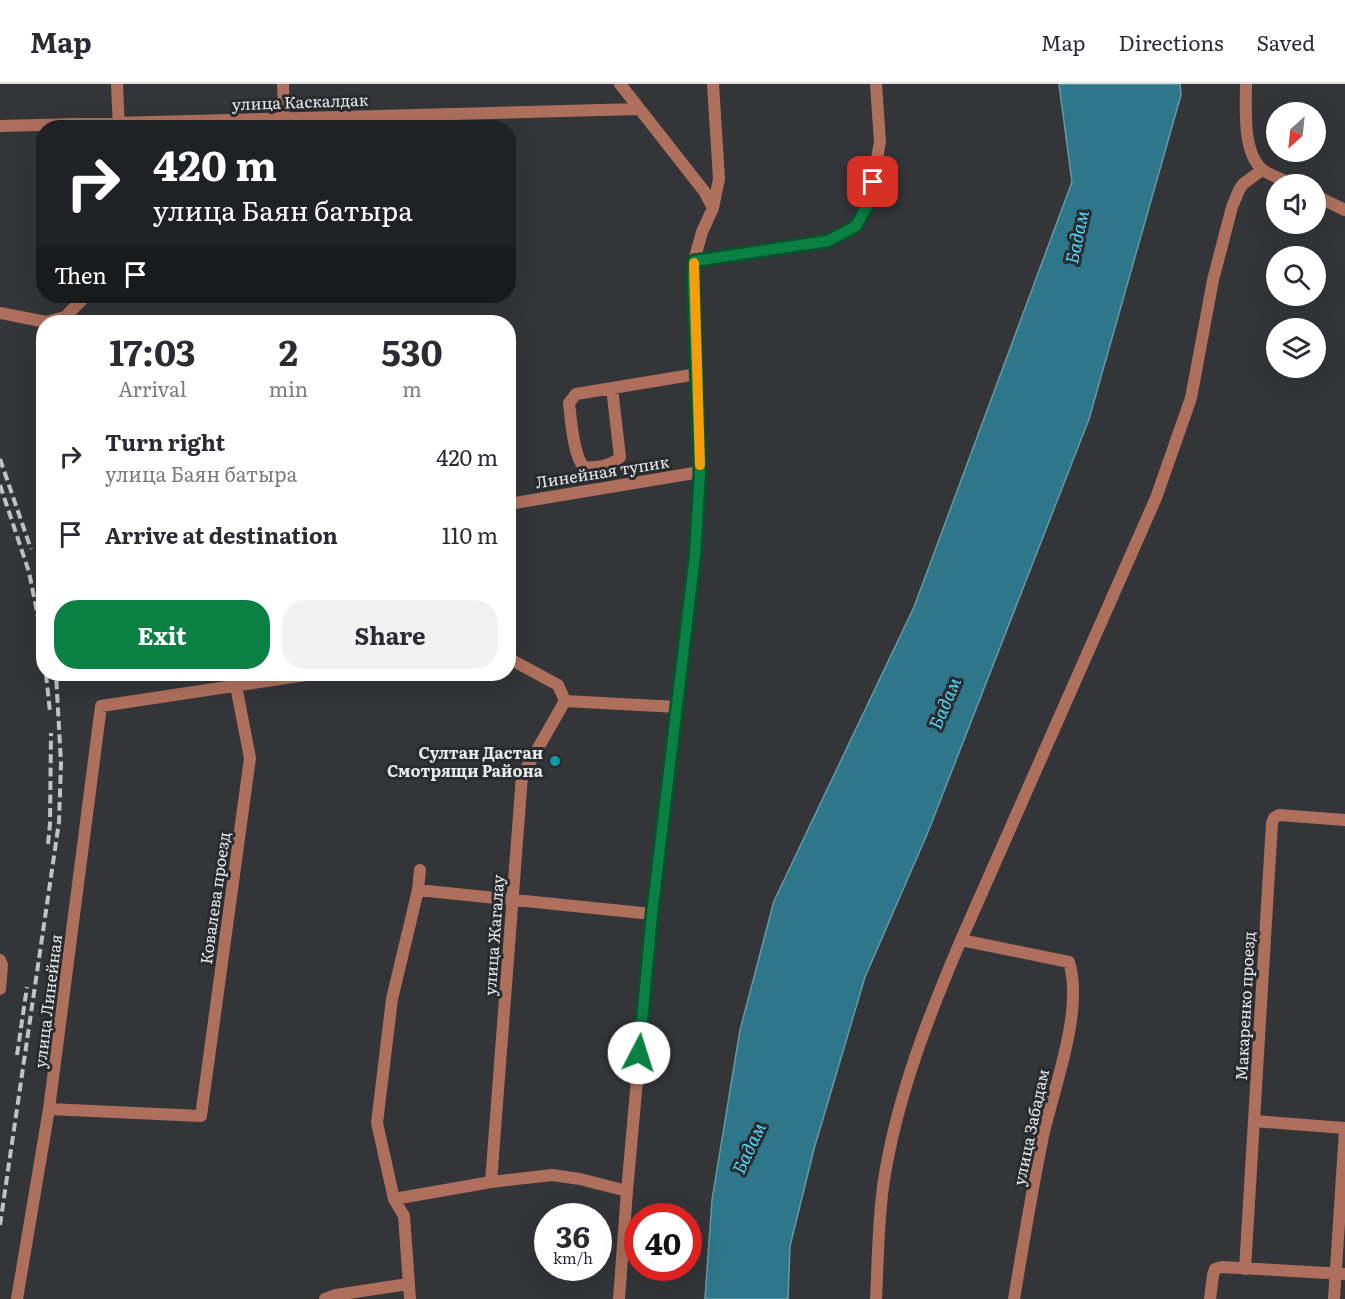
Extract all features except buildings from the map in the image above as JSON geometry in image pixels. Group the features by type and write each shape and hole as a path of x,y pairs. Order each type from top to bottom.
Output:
{"street":[{"path":"117,84 119,120"},
{"path":"283,84 284,117"},
{"path":"620,84 704,191 713,208"},
{"path":"619,1299 652,914 695,555 700,472 693,282 694,261 702,232 713,208 719,179 713,84"},
{"path":"694,261 828,241 856,226 869,202 880,142 876,84"},
{"path":"1246,84 1245,130 1250,147 1262,170 1271,174"},
{"name":"улица Каскалдак","path":"222,120 638,109"},
{"name":"улица Каскалдак","path":"0,126 36,126"},
{"path":"876,1299 884,1181 902,1098 943,982 1156,498 1191,398 1213,280 1232,207 1243,184 1262,170"},
{"path":"1326,200 1345,210"},
{"path":"67,315 79,303"},
{"path":"0,313 36,320"},
{"path":"612,388 620,457 617,461 603,465 584,467 578,455 569,403 576,394 612,388 698,374"},
{"name":"Линейная тупик","path":"516,503 700,472"},
{"path":"516,662 558,686 565,701 677,706"},
{"path":"236,686 268,681"},
{"name":"улица Линейная","path":"17,1299 49,1109 101,706 236,686"},
{"name":"Ковалева проезд","path":"49,1109 201,1116 250,758 236,686"},
{"name":"улица Жагалау","path":"491,1182 522,776 565,701"},
{"name":"Макаренко проезд","path":"1245,1269 1272,823 1279,815 1345,820"},
{"path":"410,1299 404,1216 394,1198 377,1123 392,999 418,890 420,870"},
{"path":"418,890 652,914"},
{"name":"улица Забадам","path":"961,940 1069,962 1073,974 1072,1014 1043,1136 1014,1299"},
{"path":"0,960 2,964 0,989"},
{"path":"1254,1121 1345,1129 1340,1274 1334,1299"},
{"path":"394,1198 491,1182 552,1175 580,1179 627,1191"},
{"path":"1210,1299 1215,1269 1340,1274"},
{"path":"325,1299 408,1284"}],"water":[{"name":"Бадам","path":"1059,84 1180,84 1181,95 1089,419 928,832 865,977 814,1149 790,1246 788,1299 705,1299 712,1200 740,1030 774,901 914,607 1072,182"}],"railway":[{"path":"0,459 31,549"},
{"path":"0,485 29,572 36,607"},
{"path":"47,681 50,712"},
{"path":"0,1225 59,822 61,763 56,681"},
{"path":"48,844 51,733"},
{"path":"17,1055 27,987"}],"slow traffic":[{"path":"694,263 700,465"}],"place":[{"name":"Султан Дастан Смотрящи Района","path":"555,761"}],"route":[{"path":"639,1053 652,914 695,555 700,472 694,261 828,241 856,226 869,202 873,182"}]}
